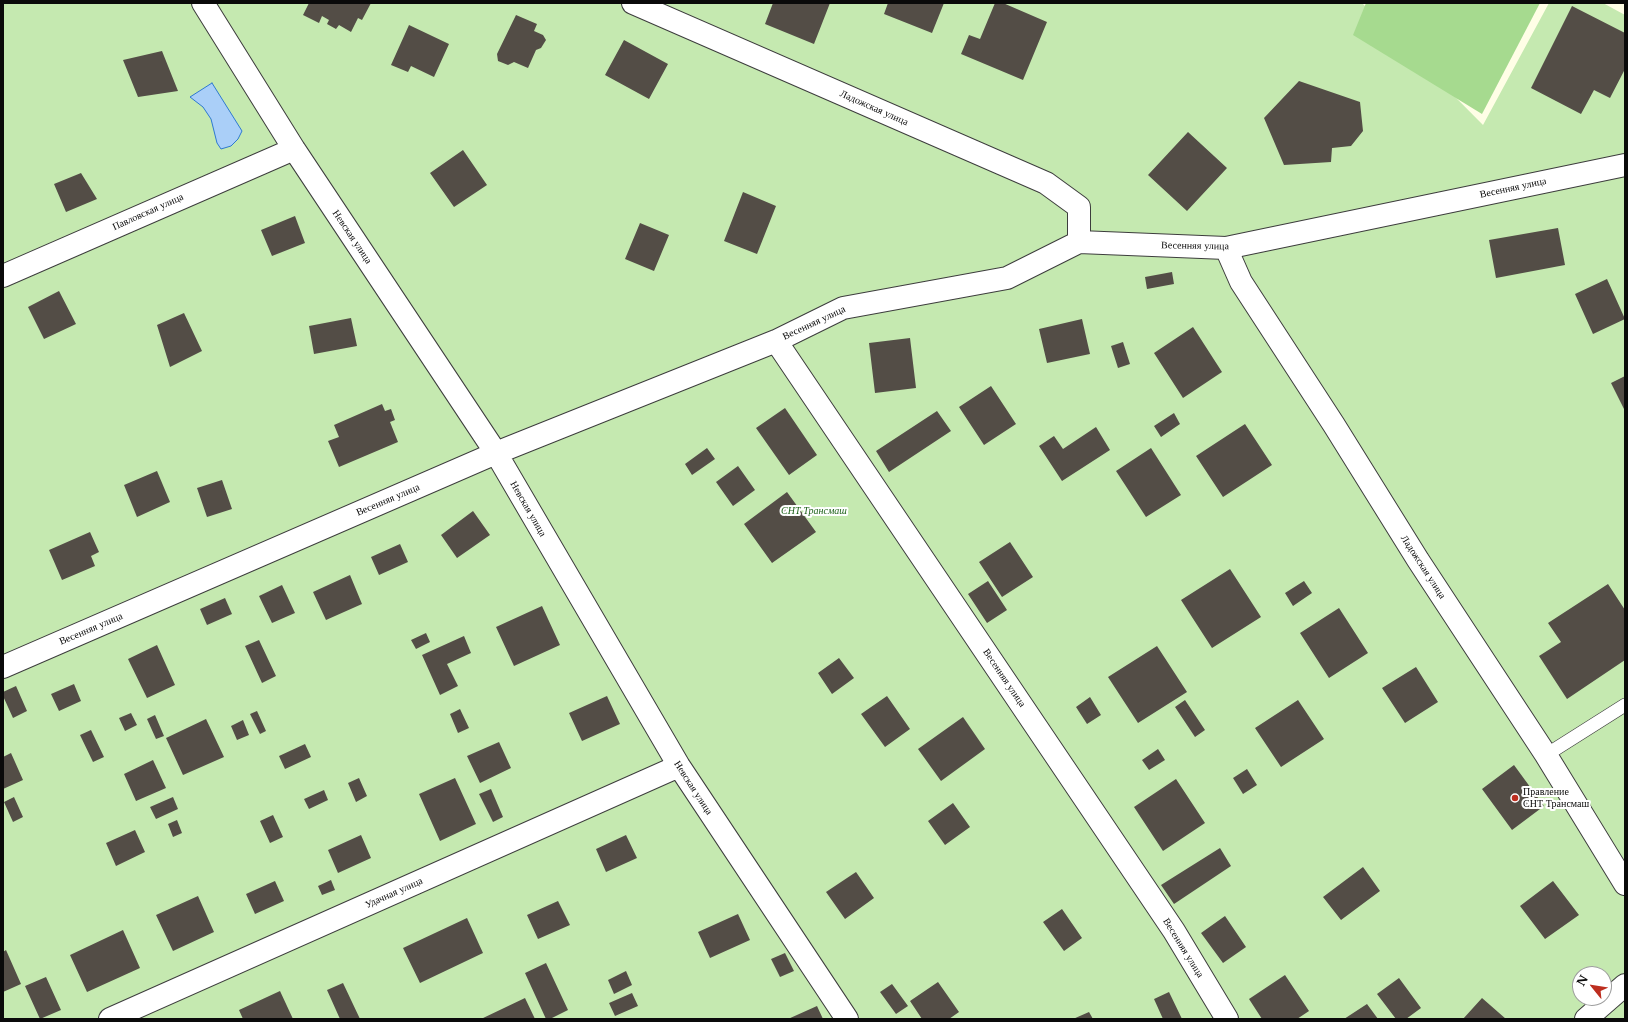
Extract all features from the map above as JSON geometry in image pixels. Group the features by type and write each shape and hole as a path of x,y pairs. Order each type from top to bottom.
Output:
{"street":[{"name":"Невская улица","path":"202,3 294,149 496,453 679,766 847,1019"},
{"name":"Ладожская улица","path":"634,3 1046,183 1079,207 1079,242"},
{"name":"Павловская улица","path":"3,276 294,149"},
{"name":"Весенняя улица","path":"3,667 496,453 776,340 843,308 1006,278 1079,242 1226,248 1625,165"},
{"name":"Ладожская улица","path":"1226,248 1241,282 1334,425 1418,560 1546,755 1625,884"},
{"name":"Весенняя улица","path":"776,340 1174,931 1227,1019"},
{"name":"Удачная улица","path":"110,1019 679,766"},
{"path":"1586,1019 1625,985"}],"lane":[{"path":"1546,755 1625,705"}],"green space":[{"name":"СНТ Трансмаш","path":"3,3 1362,3 1483,125 1549,3 1603,3 1625,15 1625,1019 3,1019"},
{"path":"1366,3 1540,3 1482,114 1353,35"}],"water":[{"path":"212,83 242,131 238,139 231,146 221,149 217,143 211,119 203,107 190,97"}],"building":[{"path":"309,3 371,3 362,20 358,18 351,32 339,25 336,29 327,24 329,20 322,16 319,23 303,15"},
{"path":"773,3 830,3 814,44 765,24"},
{"path":"888,3 944,3 932,33 884,14"},
{"path":"995,3 1003,3 1047,22 1023,80 961,54 969,35 980,39"},
{"path":"1572,6 1625,33 1625,69 1610,98 1594,90 1581,114 1531,88"},
{"path":"516,15 537,24 534,31 543,35 546,40 541,48 536,50 528,68 514,62 508,65 498,61 497,54"},
{"path":"409,25 449,44 434,77 411,66 408,72 391,65"},
{"path":"624,40 668,64 649,99 605,75"},
{"path":"162,51 178,91 138,97 123,60"},
{"path":"1299,81 1360,102 1363,131 1351,146 1332,148 1331,162 1284,165 1264,118"},
{"path":"1188,132 1227,168 1187,211 1148,175"},
{"path":"463,150 487,185 454,207 430,173"},
{"path":"81,173 97,199 66,212 54,184"},
{"path":"743,192 776,206 757,254 724,241"},
{"path":"295,216 305,243 272,256 261,230"},
{"path":"640,223 669,235 654,271 625,259"},
{"path":"1558,228 1565,265 1496,278 1489,240"},
{"path":"1172,272 1174,284 1147,289 1145,277"},
{"path":"1607,279 1625,319 1593,334 1575,294"},
{"path":"59,291 76,324 44,339 28,307"},
{"path":"184,313 202,351 170,367 157,325"},
{"path":"351,318 357,346 314,354 309,326"},
{"path":"1082,319 1090,354 1047,363 1039,329"},
{"path":"1193,327 1222,372 1183,398 1154,353"},
{"path":"910,338 916,388 875,393 869,343"},
{"path":"1123,342 1130,364 1118,368 1111,346"},
{"path":"1625,376 1625,411 1611,383"},
{"path":"991,386 1016,424 984,445 959,407"},
{"path":"382,404 385,411 391,409 395,420 390,422 398,442 339,467 328,441 339,437 334,425"},
{"path":"785,408 817,455 789,475 756,428"},
{"path":"937,411 951,431 889,472 876,451"},
{"path":"1174,413 1180,424 1161,437 1154,426"},
{"path":"1245,424 1272,465 1223,497 1196,456"},
{"path":"1096,427 1110,450 1062,481 1039,446 1054,436 1063,449"},
{"path":"707,448 715,459 692,475 685,464"},
{"path":"1151,448 1181,495 1146,517 1116,471"},
{"path":"738,466 755,490 733,506 716,482"},
{"path":"157,471 170,502 137,517 124,485"},
{"path":"222,480 232,509 207,517 197,488"},
{"path":"787,492 816,532 772,563 744,524"},
{"path":"473,511 490,535 457,558 441,535"},
{"path":"90,532 99,552 91,556 95,566 62,580 49,550"},
{"path":"1010,542 1033,577 1002,597 979,562"},
{"path":"400,544 408,562 379,575 371,557"},
{"path":"1230,569 1261,617 1212,648 1181,600"},
{"path":"350,575 362,604 326,620 313,592"},
{"path":"988,581 1007,610 987,623 968,594"},
{"path":"1304,581 1312,593 1293,606 1285,593"},
{"path":"1608,584 1625,610 1625,660 1567,699 1539,656 1561,642 1548,623"},
{"path":"282,585 295,613 272,623 259,596"},
{"path":"225,598 232,614 207,625 200,609"},
{"path":"542,606 560,645 514,666 496,627"},
{"path":"1339,608 1368,653 1329,678 1300,633"},
{"path":"426,633 430,642 416,649 411,640"},
{"path":"464,636 471,653 447,664 458,686 440,695 422,655"},
{"path":"259,640 276,676 262,683 245,646"},
{"path":"157,645 175,685 147,698 128,659"},
{"path":"1157,646 1187,692 1138,723 1108,677"},
{"path":"839,658 854,678 832,694 818,673"},
{"path":"1416,667 1438,702 1405,723 1382,688"},
{"path":"74,684 81,701 59,711 51,694"},
{"path":"16,686 27,711 13,718 3,696 3,692"},
{"path":"607,696 620,724 582,741 569,713"},
{"path":"887,696 910,729 885,747 861,714"},
{"path":"1090,697 1101,715 1087,724 1076,707"},
{"path":"1185,700 1205,730 1195,737 1175,707"},
{"path":"1298,700 1324,739 1281,767 1255,728"},
{"path":"460,709 469,728 458,733 450,714"},
{"path":"257,711 266,731 260,734 250,714"},
{"path":"131,713 137,725 125,731 119,718"},
{"path":"155,715 164,736 156,739 147,719"},
{"path":"963,717 985,749 941,781 918,749"},
{"path":"206,719 224,757 183,775 166,738"},
{"path":"243,720 249,735 237,740 231,726"},
{"path":"91,730 104,757 93,762 80,735"},
{"path":"499,742 511,768 480,783 467,756"},
{"path":"305,744 311,757 285,769 279,756"},
{"path":"1158,749 1165,760 1149,770 1142,760"},
{"path":"11,753 23,780 3,789 3,757"},
{"path":"153,760 166,788 136,801 124,774"},
{"path":"1514,765 1544,806 1512,830 1482,789"},
{"path":"1247,769 1257,785 1243,794 1233,778"},
{"path":"359,778 367,796 356,802 348,783"},
{"path":"455,778 476,824 440,841 419,794"},
{"path":"1176,779 1205,823 1163,851 1134,807"},
{"path":"491,789 503,817 493,822 479,794"},
{"path":"324,790 328,800 309,809 304,799"},
{"path":"14,797 23,817 13,822 4,802"},
{"path":"173,797 178,809 156,819 150,807"},
{"path":"953,803 970,827 945,845 928,821"},
{"path":"273,815 283,837 270,843 260,821"},
{"path":"177,820 182,833 173,837 168,824"},
{"path":"135,830 145,852 116,866 106,843"},
{"path":"361,835 371,858 338,873 328,850"},
{"path":"626,835 637,858 606,872 596,849"},
{"path":"1220,848 1231,866 1174,904 1161,885"},
{"path":"1363,867 1380,891 1341,920 1323,897"},
{"path":"856,872 874,898 845,919 826,892"},
{"path":"331,880 335,890 322,895 318,886"},
{"path":"275,881 284,901 255,914 246,894"},
{"path":"1553,881 1579,915 1545,939 1520,906"},
{"path":"198,896 214,932 173,951 156,915"},
{"path":"558,901 570,925 538,939 527,915"},
{"path":"1062,909 1082,938 1064,951 1043,922"},
{"path":"738,914 750,940 710,958 698,932"},
{"path":"1225,916 1246,947 1223,963 1201,933"},
{"path":"467,918 483,953 420,983 403,948"},
{"path":"123,930 140,968 87,992 70,955"},
{"path":"6,950 21,984 3,992 3,952"},
{"path":"785,953 794,971 780,977 771,959"},
{"path":"546,963 568,1010 550,1019 546,1019 525,973"},
{"path":"626,971 632,985 614,994 608,980"},
{"path":"1285,975 1309,1011 1297,1019 1262,1019 1249,999"},
{"path":"46,977 61,1010 40,1019 25,986"},
{"path":"1399,978 1421,1008 1406,1019 1396,1019 1377,994"},
{"path":"938,982 959,1012 949,1019 922,1019 910,1001"},
{"path":"343,983 360,1019 340,1019 327,990"},
{"path":"892,984 908,1006 896,1014 880,992"},
{"path":"280,991 293,1019 243,1019 239,1010"},
{"path":"1169,992 1182,1019 1163,1019 1154,999"},
{"path":"632,993 638,1006 615,1016 609,1003"},
{"path":"525,998 535,1019 481,1019"},
{"path":"1482,998 1506,1019 1463,1019"},
{"path":"1367,1004 1378,1019 1344,1019"},
{"path":"817,1006 823,1019 788,1019"},
{"path":"1089,1012 1093,1019 1073,1019"}],"place":[{"name":"Правление СНТ Трансмаш","path":"1515,798"}]}
